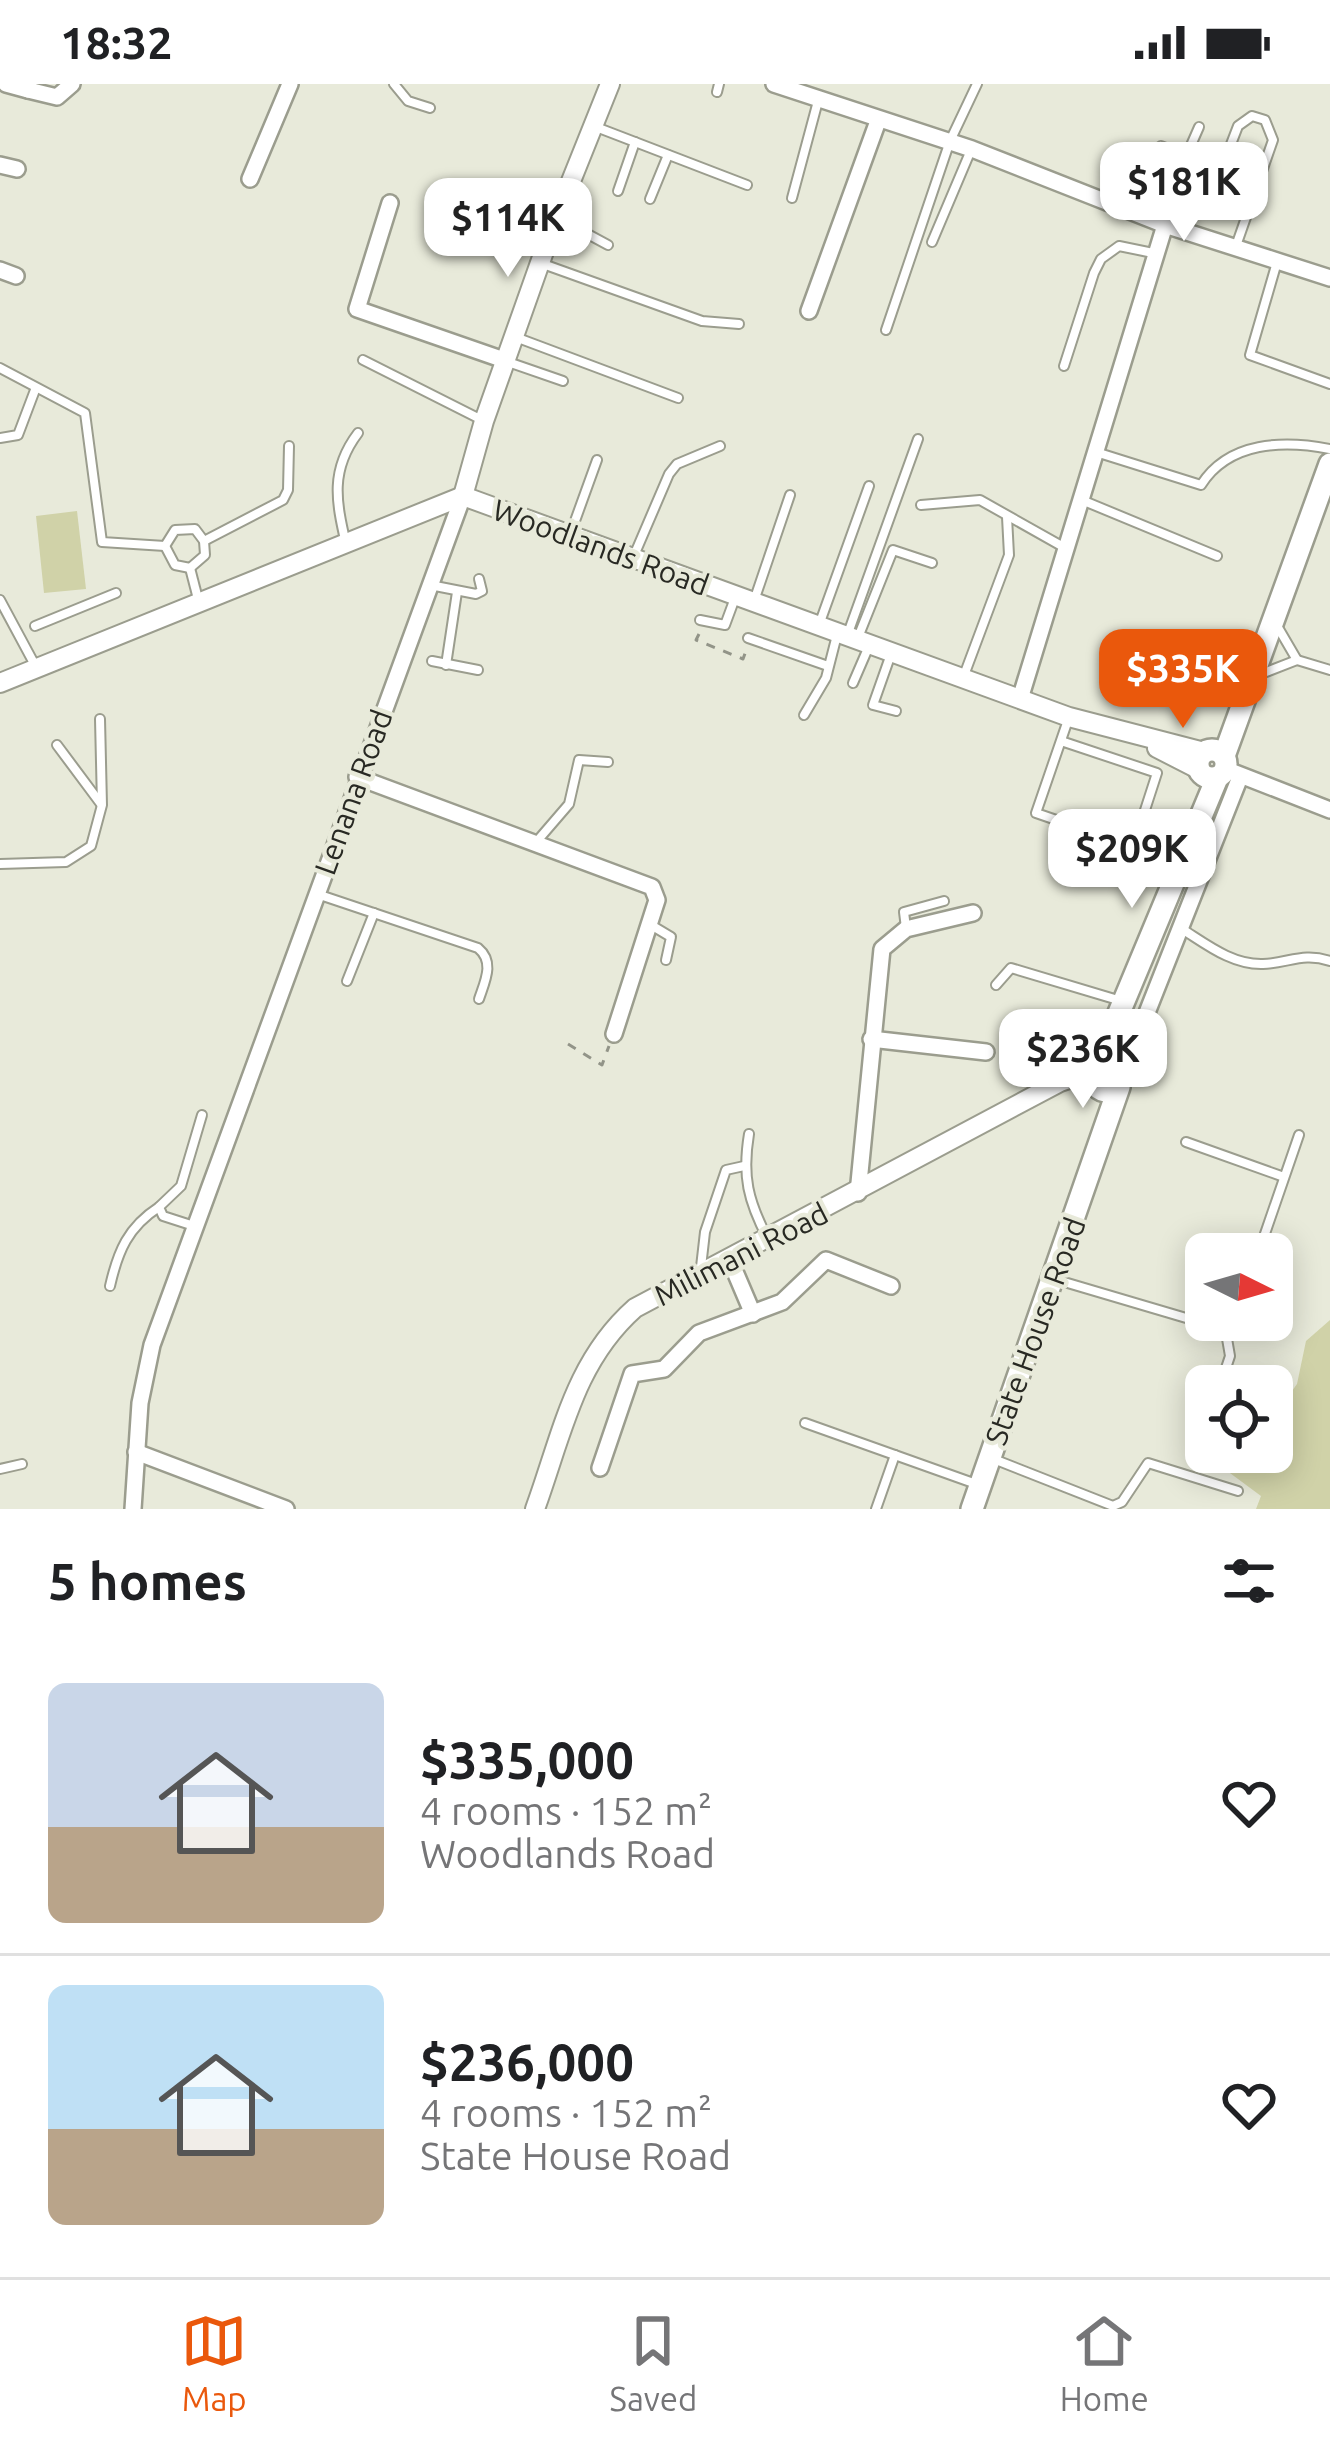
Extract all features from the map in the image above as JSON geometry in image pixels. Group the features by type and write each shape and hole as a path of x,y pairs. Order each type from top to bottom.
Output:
{"main road":[{"name":"State House Road","path":"972,1509 1099,1152 1106,1077 1124,1007 1330,464"},
{"path":"1184,855 1210,851"},
{"path":"1159,920 1182,929"}],"street":[{"path":"6,84 57,97 72,84"},
{"path":"250,178 290,84"},
{"name":"Lenana Road","path":"133,1509 152,1345 464,496 484,421 589,124 608,84"},
{"path":"774,84 950,141 1165,225 1330,278"},
{"path":"809,311 878,121"},
{"path":"390,203 355,299 357,309 508,362"},
{"path":"1020,699 1165,225"},
{"name":"Woodlands Road","path":"0,682 464,496 962,679 1215,766"},
{"path":"1106,1077 1182,929 1210,851 1215,766 1330,810"},
{"path":"357,777 538,840 652,886 657,900 614,1034"},
{"path":"858,1193 882,949 906,929 973,914"},
{"path":"871,1039 986,1052"},
{"name":"Milimani Road","path":"535,1509 570,1399 605,1335 635,1309 1048,1093 1106,1077"},
{"path":"730,1260 753,1314"},
{"path":"600,1468 632,1374 664,1369 699,1333 782,1302 826,1260 891,1286"},
{"path":"136,1452 286,1509"}],"lane":[{"path":"394,84 408,101 430,108"},
{"path":"792,198 831,84"},
{"path":"886,330 950,141 976,84"},
{"path":"1223,165 1238,126 1252,116 1265,120 1273,140 1236,248"},
{"path":"589,124 747,185"},
{"path":"1199,127 1174,184 1249,209"},
{"path":"618,191 635,142"},
{"path":"1144,186 1161,146 1184,154"},
{"path":"932,242 972,149"},
{"path":"650,200 668,155"},
{"path":"557,217 608,245"},
{"path":"1064,366 1101,259 1119,246 1153,253"},
{"path":"1277,261 1250,355 1330,383"},
{"path":"542,264 702,321 739,324"},
{"path":"517,338 678,398"},
{"path":"363,360 484,421"},
{"path":"508,362 563,381"},
{"path":"0,368 85,413 101,542 165,546"},
{"path":"0,438 18,434 34,390"},
{"path":"346,545 338,507 340,457 358,434"},
{"path":"846,637 918,439"},
{"path":"1099,453 1201,485 1215,467 1276,442 1330,449"},
{"path":"204,541 283,500 288,490 289,446"},
{"path":"632,559 669,474 677,464 720,446"},
{"path":"569,536 597,460"},
{"path":"853,683 846,637 869,486"},
{"path":"701,620 725,625 745,600 790,495"},
{"path":"921,505 980,500 1068,549"},
{"path":"1084,501 1217,556"},
{"path":"962,679 1009,555 1007,518"},
{"path":"185,527 204,541 205,555 190,568 175,566 165,546 168,537 185,527"},
{"path":"804,715 892,550 932,563"},
{"path":"190,568 198,599"},
{"path":"429,585 457,592 482,591 479,579"},
{"path":"446,665 457,592"},
{"path":"35,626 116,593"},
{"path":"0,600 36,667"},
{"path":"1274,621 1297,660"},
{"path":"749,638 828,666"},
{"path":"891,653 873,705 896,711"},
{"path":"1251,682 1297,660 1330,670"},
{"path":"432,662 478,670"},
{"path":"1061,741 1157,773 1135,841 1126,844 1036,813 1069,717"},
{"path":"0,864 78,858 91,846 102,805 100,719"},
{"path":"57,746 102,805"},
{"path":"538,840 569,805 579,760 608,762"},
{"path":"316,893 483,952 488,973 478,999"},
{"path":"906,929 904,912 944,901"},
{"path":"347,981 374,913"},
{"path":"650,924 671,937 666,960"},
{"path":"1182,929 1228,957 1264,964 1292,955 1330,961"},
{"path":"996,985 1011,968 1124,1007"},
{"path":"110,1286 118,1251 137,1221 181,1186 202,1115"},
{"path":"749,1134 744,1166 748,1202 769,1240"},
{"path":"1265,1233 1300,1135"},
{"path":"1186,1142 1284,1177"},
{"path":"701,1275 701,1246 726,1170 744,1166"},
{"path":"158,1207 164,1216 195,1226"},
{"path":"1054,1279 1185,1312"},
{"path":"805,1423 980,1485"},
{"path":"876,1509 896,1454"},
{"path":"990,1458 1113,1505 1122,1502 1148,1463 1238,1491"},
{"path":"0,1469 22,1464"}],"path":[{"path":"701,620 697,640 743,659 749,638"},
{"path":"568,1044 602,1065 614,1034"}],"green space":[{"path":"77,511 86,589 44,593 36,516"},
{"path":"1330,1320 1330,1509 1256,1509 1261,1496 1230,1473 1293,1473 1293,1390 1306,1341"}]}
